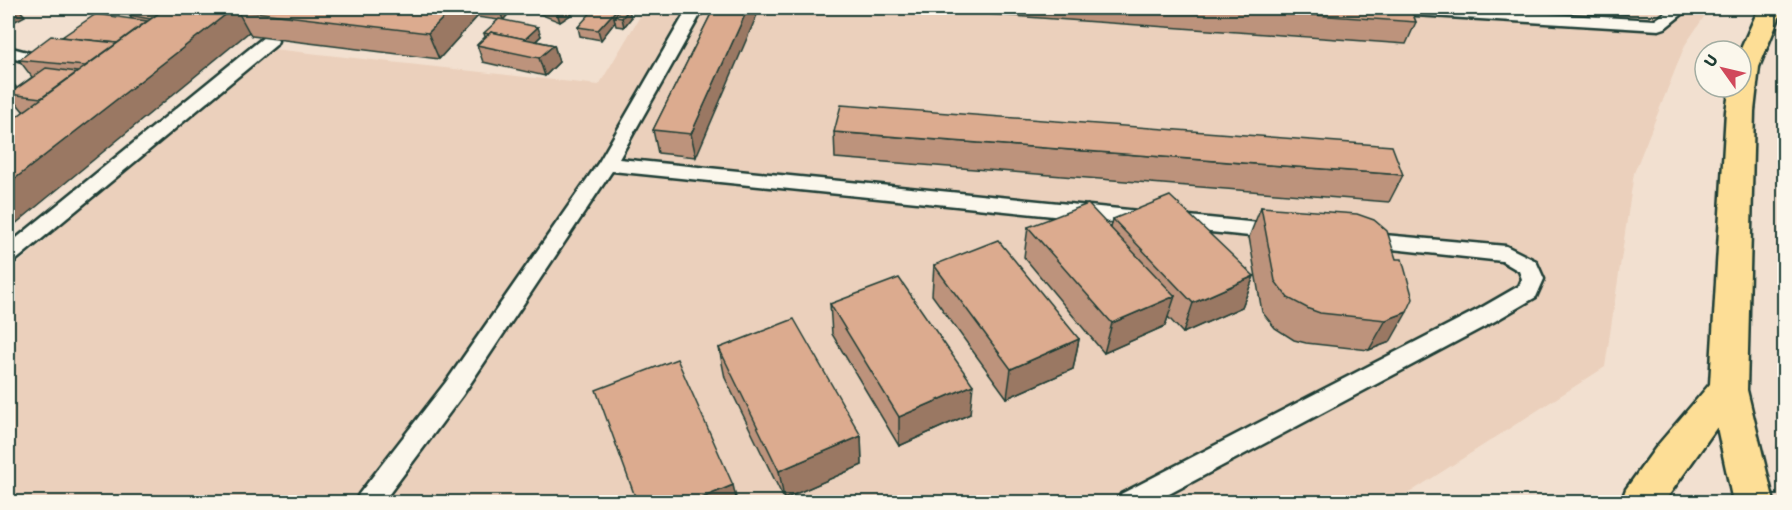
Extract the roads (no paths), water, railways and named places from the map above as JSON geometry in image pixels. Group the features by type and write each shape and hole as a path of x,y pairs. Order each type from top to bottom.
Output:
{"highway":[{"path":"1754,502 1728,390 1740,111 1746,67 1771,8"},
{"path":"1641,502 1667,464 1714,404 1728,390"}],"lane":[{"path":"368,502 454,389 607,164 696,8"},
{"path":"1382,8 1659,25 1682,8"},
{"path":"8,256 270,41"},
{"path":"8,52 36,60"},
{"path":"607,164 1305,234"},
{"path":"1130,502 1487,315 1528,291 1533,279 1528,266 1506,255 1341,238"}]}
